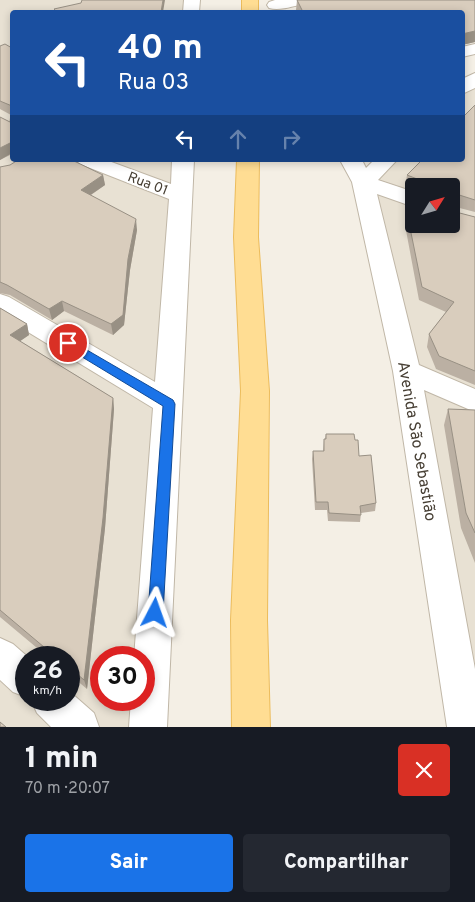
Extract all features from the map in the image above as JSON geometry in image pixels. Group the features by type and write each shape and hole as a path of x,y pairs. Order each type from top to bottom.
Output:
{"main road":[{"path":"248,162 246,237 255,391 249,620 251,727"}],"street":[{"path":"274,6 300,0"},
{"name":"Rua 01","path":"92,162 181,196"},
{"path":"148,727 183,162"},
{"name":"Avenida São Sebastião","path":"353,162 363,182 407,371 466,684 466,727"},
{"path":"384,162 363,182 405,197"},
{"path":"0,303 169,404"},
{"path":"407,371 475,401"},
{"path":"0,656 15,669"},
{"path":"62,711 80,727"}],"shaded area":[{"path":"0,0 192,0 191,10 10,10 10,162 183,162 153,646 90,646 90,711 149,711 148,727 0,727"},
{"path":"475,79 475,727 363,182 384,162 465,162 465,86"}],"building":[{"path":"82,0 163,0 161,10 54,9 81,3"},
{"path":"297,0 475,0 475,31 465,33 465,10 302,10"},
{"path":"5,44 10,47 10,105 0,101 0,46"},
{"path":"475,105 475,200 460,195 460,178 415,178 407,175 420,162 465,162 465,115"},
{"path":"0,117 10,122 10,143 0,148"},
{"path":"15,162 76,162 103,175 81,190 136,219 128,259 123,315 111,324 62,301 49,309 0,282 0,167"},
{"path":"460,213 475,217 475,371 439,356 429,334 454,302 422,287 411,233 460,233"},
{"path":"0,308 27,324 10,335 113,398 103,518 84,680 80,677 80,646 43,646 0,610"},
{"path":"448,409 475,410 475,533 466,513"},
{"path":"326,434 354,434 355,440 358,440 359,456 371,455 376,503 360,506 361,515 329,513 328,502 316,502 313,451 324,451"}],"route":[{"path":"68,343 169,404 155,613"}]}
